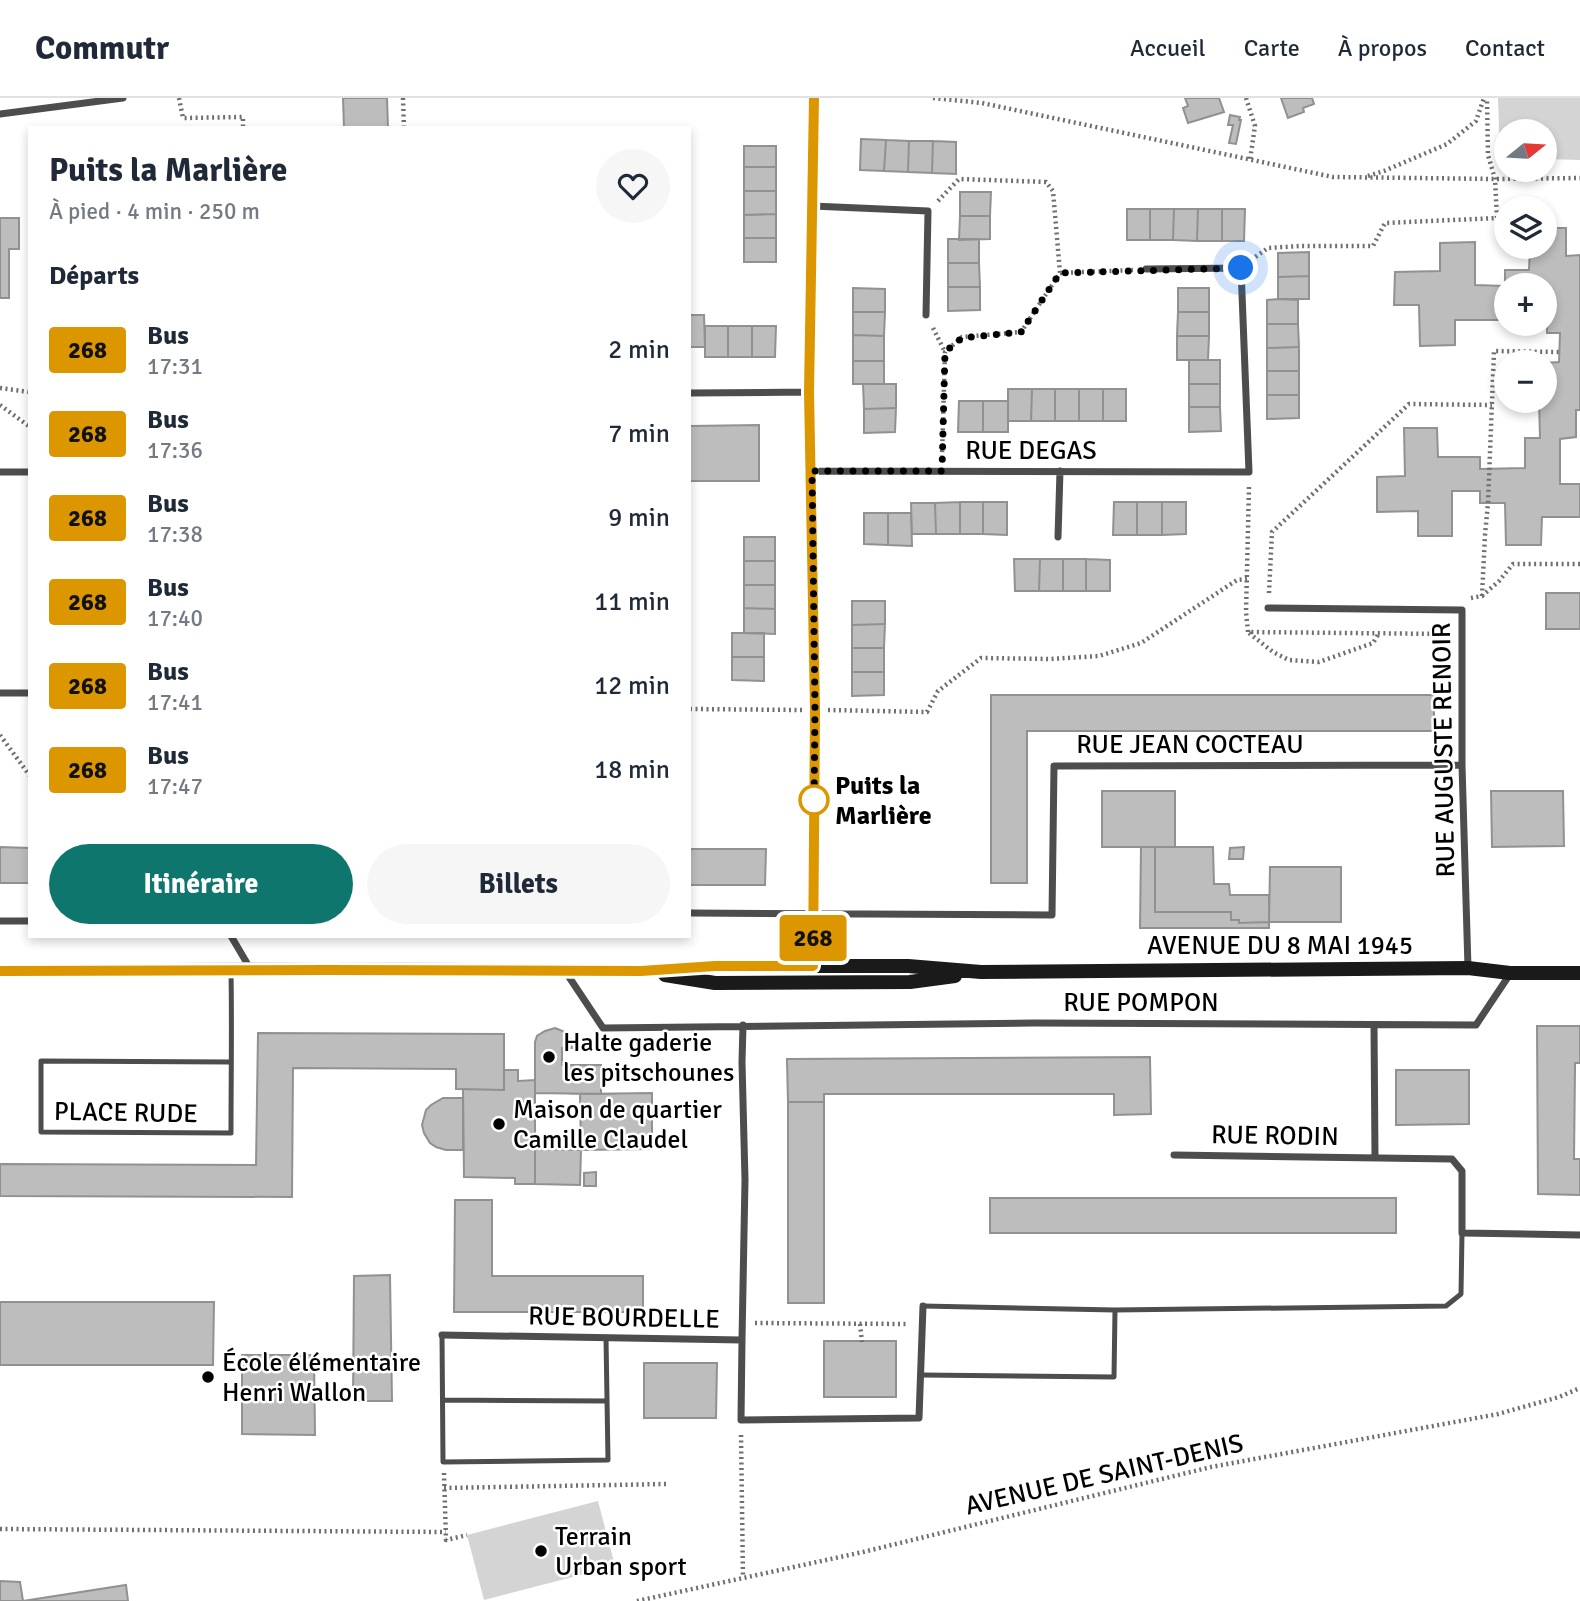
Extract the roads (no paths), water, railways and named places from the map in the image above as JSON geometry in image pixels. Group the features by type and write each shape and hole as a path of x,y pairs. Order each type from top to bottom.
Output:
{"main road":[{"name":"AVENUE DU 8 MAI 1945","path":"0,971 641,971 715,966 908,965 981,972 1468,968 1510,973 1580,973"},
{"name":"AVENUE DU 8 MAI 1945","path":"641,971 715,983 910,982 981,972"}],"street":[{"path":"0,114 123,98"},
{"path":"813,983 815,710 809,392 814,98"},
{"path":"812,206 928,211 926,315"},
{"name":"RUE DEGAS","path":"812,471 1249,472 1241,268 1146,269"},
{"path":"691,393 809,392"},
{"path":"1059,537 1060,471"},
{"path":"0,472 28,472"},
{"name":"RUE AUGUSTE RENOIR","path":"1268,608 1462,610 1462,765 1468,968"},
{"path":"0,693 28,693"},
{"name":"RUE JEAN COCTEAU","path":"813,914 1052,915 1054,766 1462,765"},
{"path":"691,913 813,914"},
{"path":"0,921 28,921"},
{"path":"232,938 251,971"},
{"name":"RUE POMPON","path":"565,970 603,1028 1034,1023 1476,1026 1510,973"},
{"name":"RUE BOURDELLE","path":"442,1335 742,1340 745,1180 741,1062 743,1025"},
{"name":"RUE RODIN","path":"1374,1025 1375,1158"},
{"name":"RUE RODIN","path":"1174,1155 1452,1158 1462,1171 1462,1233"},
{"path":"1462,1233 1580,1235"},
{"path":"742,1340 741,1420 919,1418 923,1306"}],"lane":[{"name":"PLACE RUDE","path":"231,971 231,1062 231,1133 41,1132 41,1061 231,1062"},
{"path":"923,1306 1115,1310 1447,1306 1461,1294 1462,1233"},
{"path":"921,1375 1114,1377 1115,1310"},
{"path":"442,1335 443,1462 608,1460 606,1338"},
{"path":"443,1400 607,1401"}],"place":[{"name":"Puits la Marlière","path":"814,800"},
{"name":"Halte gaderie les pitschounes","path":"549,1057"},
{"name":"Maison de quartier Camille Claudel","path":"499,1124"},
{"name":"École élémentaire Henri Wallon","path":"208,1377"},
{"name":"Terrain Urban sport","path":"541,1551"}]}
